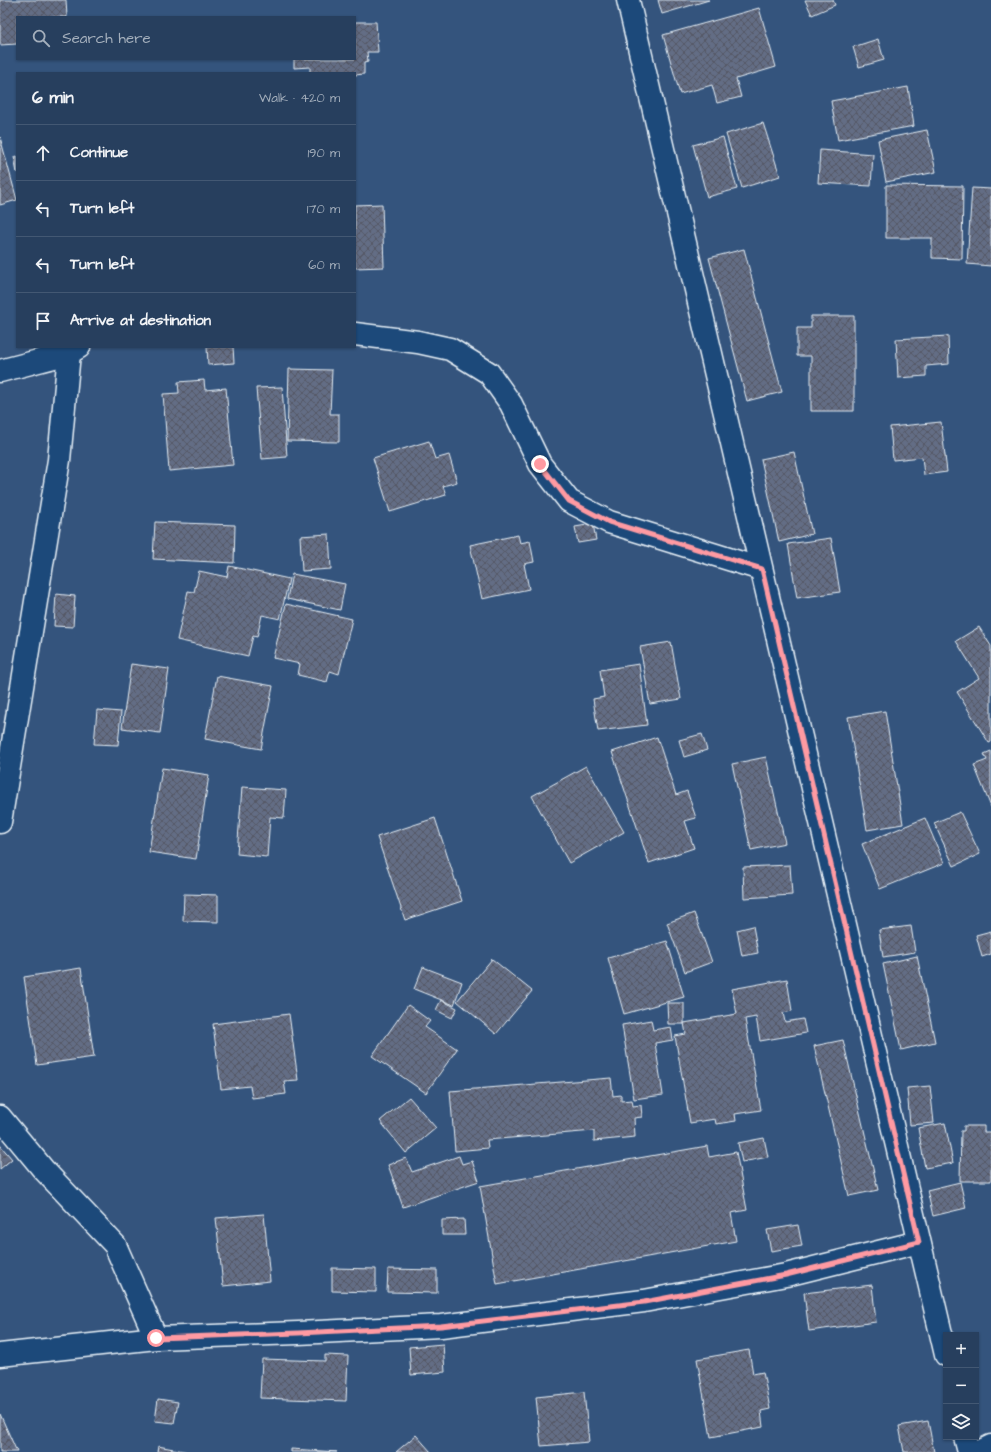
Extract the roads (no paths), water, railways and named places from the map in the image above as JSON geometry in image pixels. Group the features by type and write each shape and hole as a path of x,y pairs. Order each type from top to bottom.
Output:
{"street":[{"path":"628,0 943,1342"},
{"path":"356,334 418,342 450,349 489,374 511,404 540,464 569,501 609,522 762,569"},
{"path":"0,371 74,350 59,460 0,822"},
{"path":"0,1117 43,1169 115,1245 156,1338"},
{"path":"0,1355 156,1338 441,1326 644,1302 786,1275 919,1242"},
{"path":"966,1440 969,1452"},
{"path":"979,1452 991,1446"}]}
